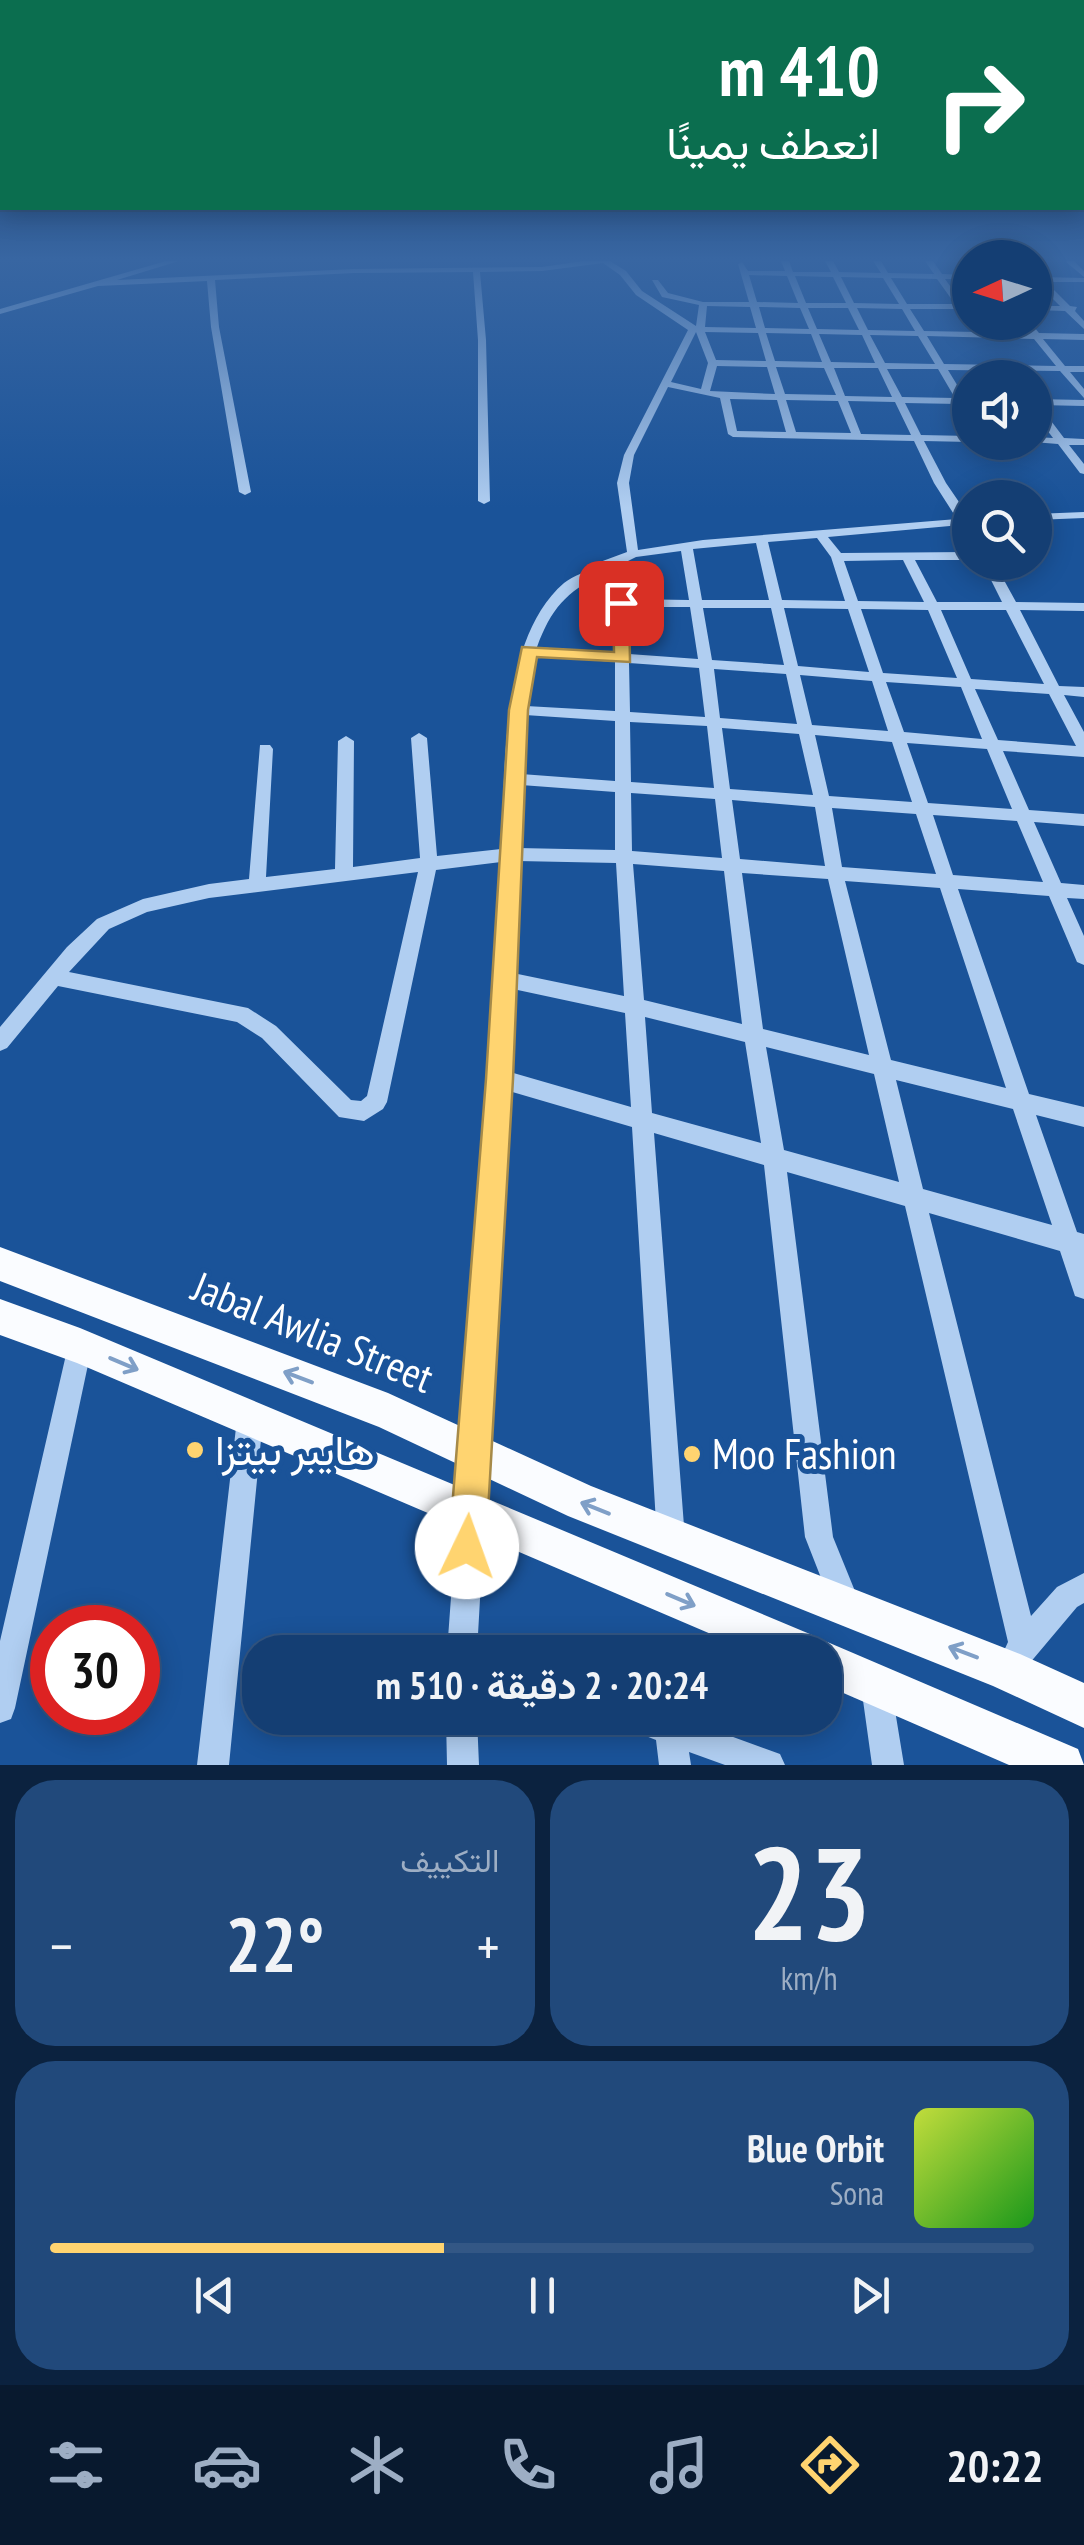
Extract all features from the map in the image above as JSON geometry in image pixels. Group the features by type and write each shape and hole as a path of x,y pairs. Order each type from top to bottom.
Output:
{"main road":[{"name":"Jabal Awlia Street","path":"0,1264 388,1412 474,1454 671,1539 846,1606 1014,1658 1084,1706"},
{"path":"0,1317 80,1346 762,1635"},
{"path":"842,1670 1062,1765"}],"street":[{"path":"218,343 244,492"},
{"path":"481,343 484,501"},
{"path":"633,554 623,483 630,455 689,343"},
{"path":"704,343 714,363 706,393"},
{"path":"764,343 792,436"},
{"path":"819,343 858,438"},
{"path":"872,343 952,500"},
{"path":"927,343 952,381"},
{"path":"1042,343 1084,395"},
{"path":"998,356 1001,360"},
{"path":"714,363 952,366"},
{"path":"1052,368 1084,368"},
{"path":"668,384 724,396 952,401"},
{"path":"724,396 733,434 952,439"},
{"path":"1052,404 1084,403"},
{"path":"1052,432 1084,470"},
{"path":"1052,441 1084,442"},
{"path":"1052,516 1084,514"},
{"path":"463,1635 500,1079 512,779 518,710 529,651 550,605 570,585 633,554 761,539 952,525"},
{"path":"820,534 837,557 856,606 944,883 1076,1244 1084,1287"},
{"path":"761,539 823,803 835,874 914,1197 1014,1658"},
{"path":"686,546 774,1156 819,1538 846,1606"},
{"path":"907,556 933,607 1084,957"},
{"path":"837,557 952,556"},
{"path":"604,566 621,603 624,857 671,1539"},
{"path":"518,710 993,746 1084,749 998,580"},
{"path":"621,603 1084,607"},
{"path":"529,651 1084,692"},
{"path":"54,977 242,1014 269,1032 346,1110 364,1111 376,1102 429,862 418,738"},
{"path":"344,874 346,741"},
{"path":"257,885 265,750"},
{"path":"512,779 1084,820"},
{"path":"0,1042 103,924 143,906 257,885 510,854 624,857 1084,892"},
{"path":"504,979 634,1006 1084,1117"},
{"path":"500,1079 1076,1244"},
{"path":"0,1708 80,1346"},
{"path":"213,1765 250,1420"},
{"path":"1014,1658 1067,1596 1084,1587"},
{"path":"876,1685 888,1765"},
{"path":"462,1735 463,1765"},
{"path":"671,1735 675,1765"},
{"path":"684,1735 770,1765"}],"place":[{"name":"هايبر بيتزا","path":"195,1450"},
{"name":"Moo Fashion","path":"692,1454"}],"route":[{"path":"467,1547 500,1079 518,710 529,651 624,658 621,603"}]}
